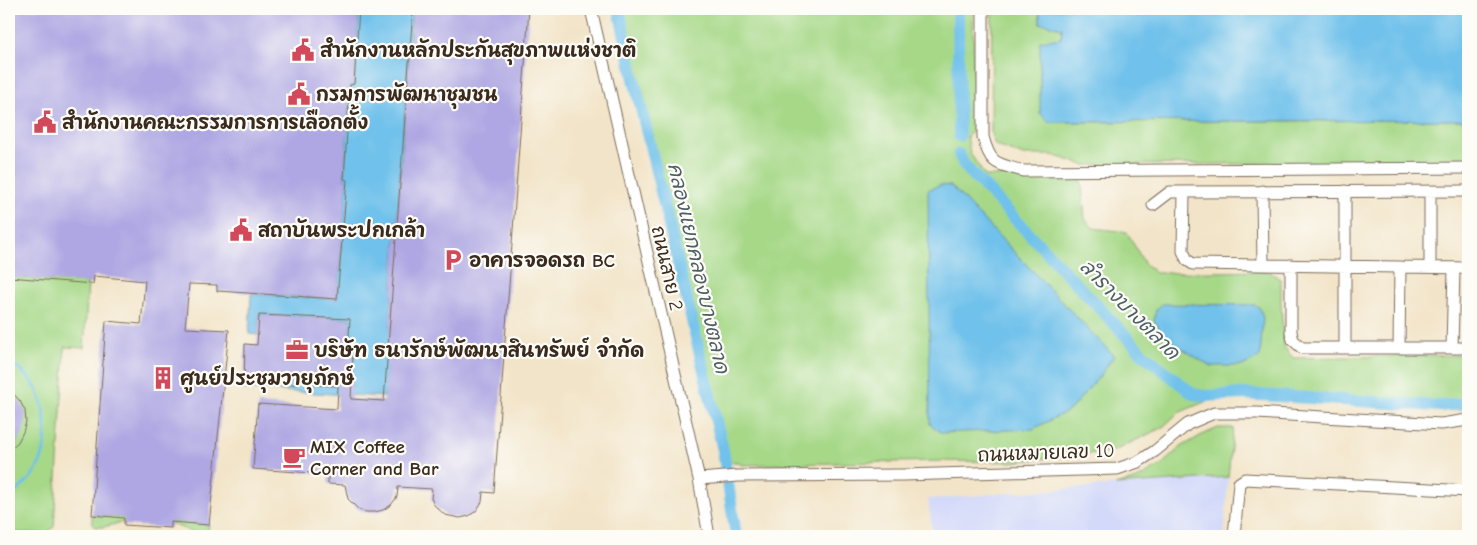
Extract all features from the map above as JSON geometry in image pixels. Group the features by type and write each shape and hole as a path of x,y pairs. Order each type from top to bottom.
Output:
{"street":[{"name":"ถนนสาย 2","path":"591,9 699,479 709,536"},
{"path":"983,9 983,137 988,153 996,163 1023,171 1468,168"},
{"path":"1262,191 1263,265"},
{"path":"1345,191 1346,348"},
{"path":"1430,191 1430,267"},
{"path":"1153,205 1170,192 1468,191"},
{"path":"1184,192 1183,249 1184,255 1189,261 1196,264 1468,268"},
{"path":"1290,265 1291,332 1293,340 1299,347 1468,348"},
{"path":"1398,348 1400,267"},
{"path":"1452,348 1454,268"},
{"name":"ถนนหมายเลข 10","path":"699,479 738,476 903,475 1117,469 1138,462 1156,451 1188,424 1208,415 1222,412 1441,424 1468,420"},
{"path":"1234,536 1239,483 1245,479 1468,491"}],"shaded area":[{"path":"1228,477 1224,536 933,536 928,499"}],"green space":[{"path":"623,9 973,9 974,131 967,136 970,153 985,176 1081,176 1085,219 1093,228 1127,232 1144,263 1156,273 1269,271 1281,280 1284,347 1293,358 1468,355 1468,407 1459,410 1444,410 1223,398 1207,401 1178,413 1163,427 1114,451 1012,462 941,461 741,465 739,462 730,462"},
{"path":"992,9 1040,9 1040,23 1062,28 1061,38 1040,42 1048,122 1468,120 1468,162 1084,165 1052,155 1021,155 995,145 991,134"},
{"path":"9,277 88,283 84,348 65,347 54,527 45,534 9,532"},
{"path":"1218,428 1233,428 1228,477 1115,485 1137,479 1160,466 1181,447"},
{"path":"92,515 209,525 208,531 204,534 195,533 171,524 124,522 95,527 92,523"}],"water":[{"path":"359,9 412,9 385,397 243,389 244,382 352,386 353,355 348,354 350,319 259,315 258,335 249,334 251,294 337,299 347,180 344,179 350,85 354,84"},
{"path":"1040,9 1468,9 1468,120 1048,122 1040,113 1040,41 1061,38 1062,28 1040,23"},
{"path":"940,185 951,186 1114,356 1100,376 1070,410 1033,429 942,433 930,424 928,190"},
{"path":"1162,304 1255,305 1260,308 1263,318 1260,357 1242,366 1211,366 1165,337 1154,320 1156,310"}],"building":[{"path":"9,9 359,9 354,84 350,85 344,179 347,180 337,299 217,291 217,285 189,284 185,328 229,330 209,525 171,522 171,528 124,525 124,518 92,515 106,321 141,324 145,281 94,276 93,284 9,277"},
{"name":"อาคารจอดรถ BC","path":"413,9 529,9 494,493 483,492 482,502 476,511 469,516 460,518 445,515 434,505 431,498 432,489 398,487 397,497 391,505 383,510 366,512 359,510 348,499 345,485 328,484 328,474 253,469 258,404 337,409 338,386 244,382 245,344 257,345 259,315 350,319 348,354 353,354 351,399 384,401"},
{"path":"9,389 20,401 25,411 26,422 18,442 9,450"}],"waterway":[{"name":"คลองแยกคลองบางตลาด","path":"619,9 723,450 736,536"},
{"name":"ลำรางบางตลาด","path":"958,9 959,136"},
{"name":"ลำรางบางตลาด","path":"959,154 964,165 1142,353 1193,394 1204,396 1244,394 1439,406 1460,404 1468,401"},
{"path":"9,497 20,489 35,471 44,451 45,440 44,414 41,399 32,381 16,366"}],"place":[{"name":"สำนักงานหลักประกันสุขภาพแห่งชาติ","path":"303,50"},
{"name":"กรมการพัฒนาชุมชน","path":"299,94"},
{"name":"สำนักงานคณะกรรมการการเลือกตั้ง","path":"45,122"},
{"name":"สถาบันพระปกเกล้า","path":"241,230"},
{"name":"อาคารจอดรถ BC","path":"453,260"},
{"name":"บริษัท ธนารักษ์พัฒนาสินทรัพย์ จำกัด","path":"297,350"},
{"name":"ศูนย์ประชุมวายุภักษ์","path":"163,378"},
{"name":"MIX Coffee Corner and Bar","path":"294,457"}]}
